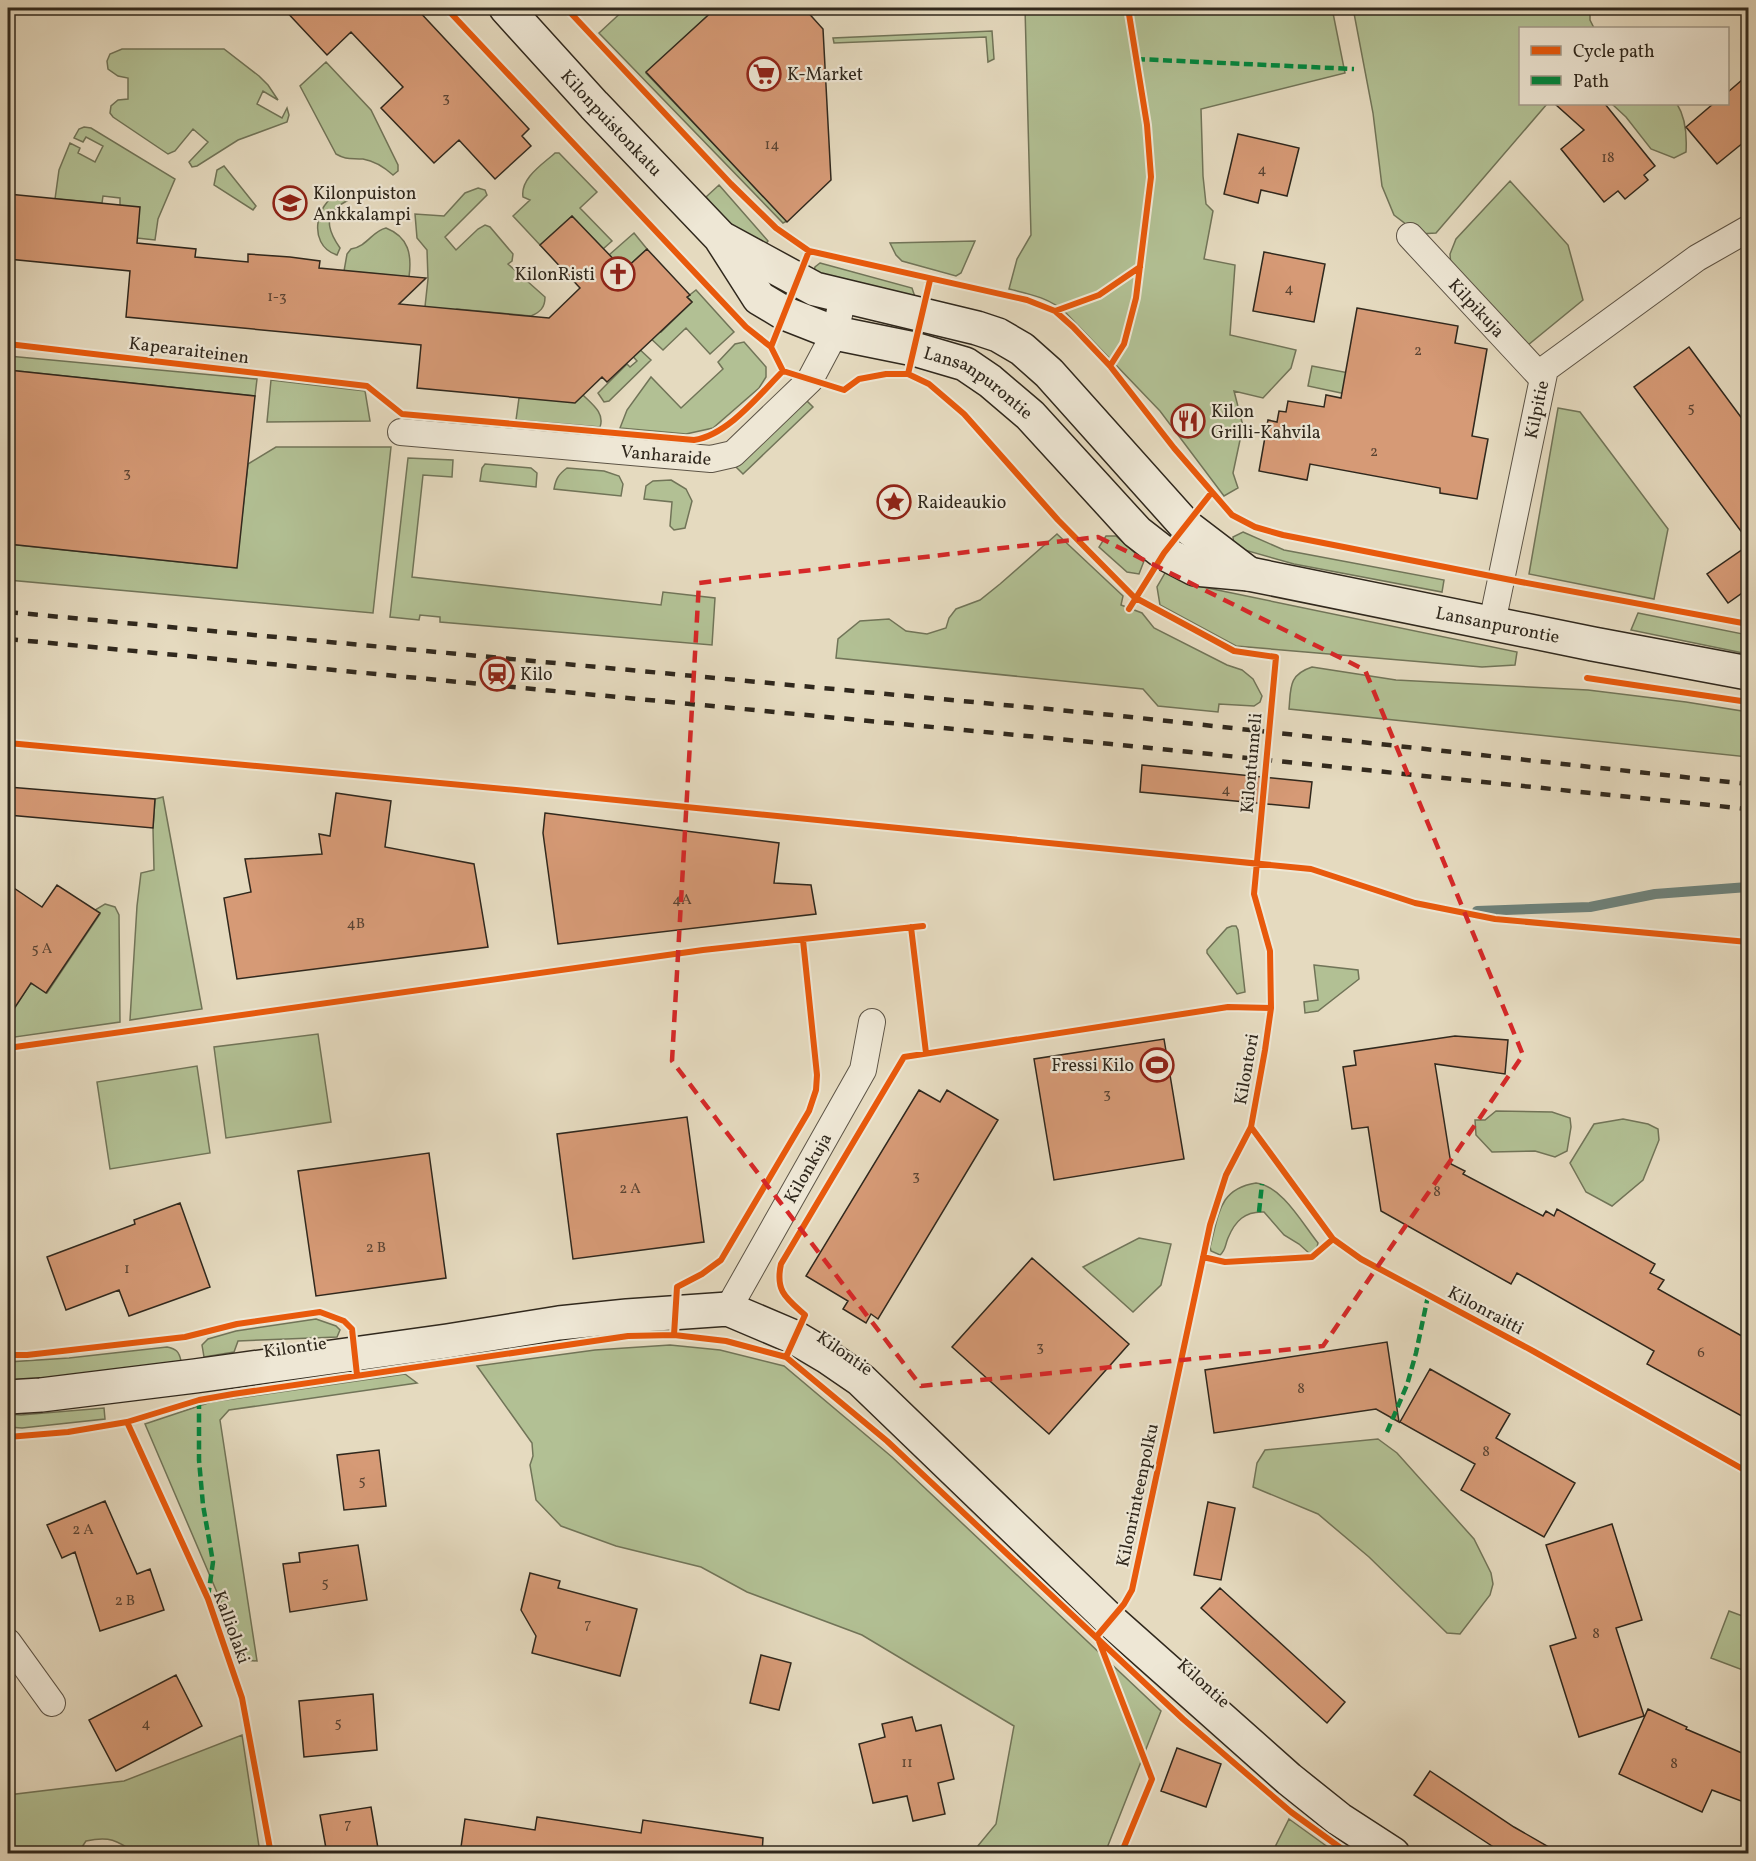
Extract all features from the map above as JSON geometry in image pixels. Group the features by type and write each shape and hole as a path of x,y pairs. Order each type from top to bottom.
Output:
{"street":[{"name":"Kilonpuistonkatu","path":"506,8 594,105 720,237"},
{"name":"Kilpitie","path":"1492,623 1545,369 1697,258 1749,229"},
{"name":"Kilpikuja","path":"1410,236 1542,378"},
{"name":"Lansanpurontie","path":"720,237 753,257 815,288 843,297 977,328 998,335 1022,349 1049,373 1186,526 1249,574"},
{"name":"Lansanpurontie","path":"720,237 759,298 784,313 835,333 965,364 990,381 1030,415 1137,531 1164,553 1195,569 1249,574 1593,644 1749,673"},
{"name":"Vanharaide","path":"401,432 711,459 733,454 810,380 835,333 843,297"},
{"name":"Kilonkuja","path":"728,1309 862,1070 872,1022"},
{"name":"Kilontie","path":"8,1397 183,1377 447,1341 559,1323 728,1309 795,1337 861,1380 1110,1620 1289,1779 1339,1819 1393,1854"},
{"path":"8,1642 52,1703"}],"highlighted area":[{"path":"1098,537 1365,670 1523,1055 1323,1346 921,1386 672,1061 699,583"}],"green space":[{"path":"626,8 716,8 646,73 787,221 783,223 599,33"},
{"path":"1025,8 1332,8 1345,73 1201,109 1206,204 1213,211 1204,259 1235,265 1230,335 1296,350 1291,368 1263,398 1234,391 1243,426 1233,473 1238,488 1224,496 1160,411 1066,313 1046,300 1009,289 1017,259 1031,235"},
{"path":"1353,8 1590,8 1590,20 1594,27 1519,27 1519,105 1546,105 1436,233 1419,234 1394,215 1382,186 1373,113"},
{"path":"992,31 994,59 988,62 986,37 834,43 833,38"},
{"path":"122,49 224,49 259,76 278,100 263,91 257,104 282,118 287,108 289,115 287,122 238,140 192,167 189,162 208,142 193,129 175,151 168,154 110,113 111,106 118,100 128,99 128,78 118,76 108,69 107,61 110,54"},
{"path":"326,62 371,110 398,165 398,171 393,175 371,161 346,158 336,154 300,86"},
{"path":"1613,105 1677,105 1685,127 1686,152 1674,158 1651,149 1626,117"},
{"path":"91,128 175,179 158,219 155,240 137,238 120,205 120,198 103,196 102,203 55,199 59,170 70,143 80,148 78,153 95,162 103,146 86,137 83,142 74,138 79,129"},
{"path":"555,153 559,153 597,192 580,208 612,241 603,249 572,216 540,245 513,216 530,200 523,197 523,190 529,178"},
{"path":"224,166 256,206 253,210 214,185 217,170"},
{"path":"1510,181 1568,245 1583,300 1528,345 1451,267 1450,254 1456,239"},
{"path":"719,185 768,241 761,250 736,234 706,197"},
{"path":"478,188 485,190 487,195 445,237 456,250 478,229 485,225 490,227 513,254 512,261 508,264 545,297 543,307 531,316 457,309 423,325 428,279 427,250 417,238 415,214 444,216 465,193"},
{"path":"346,191 350,193 351,198 334,211 329,221 331,232 340,248 337,255 327,250 321,241 318,221 327,202"},
{"path":"386,228 400,236 407,248 410,261 409,277 344,271 347,254 351,249 362,245 377,232"},
{"path":"634,233 647,249 624,270 609,255"},
{"path":"975,241 961,273 956,276 902,261 890,243"},
{"path":"820,263 912,288 915,297 873,293 814,271"},
{"path":"696,290 734,332 710,354 686,328 663,350 647,335 661,332 692,302 687,297"},
{"path":"744,342 766,367 766,377 759,388 713,428 686,434 620,428 627,410 651,377 681,408 723,369 718,362 735,344"},
{"path":"636,346 651,360 609,401 604,402 598,393 627,364 630,367 637,361 629,352"},
{"path":"8,356 257,379 255,396 8,370"},
{"path":"1312,366 1365,376 1360,397 1308,386"},
{"path":"271,380 365,391 370,421 267,422"},
{"path":"583,395 599,413 600,427 516,420 519,398"},
{"path":"806,400 813,407 743,474 736,467"},
{"path":"1558,408 1580,412 1668,529 1654,599 1529,574"},
{"path":"276,447 391,447 373,613 8,580 8,544 236,568 248,464"},
{"path":"408,458 453,460 452,477 423,475 412,577 661,605 663,592 715,598 712,645 440,622 440,617 420,615 419,620 390,617"},
{"path":"485,464 531,468 537,473 536,487 480,481"},
{"path":"567,468 604,471 619,476 623,484 621,496 554,489 558,477"},
{"path":"671,480 686,489 692,501 685,528 674,530 670,526 672,502 644,499 646,486 653,481"},
{"path":"1243,532 1284,550 1444,580 1442,592 1294,564 1234,547 1233,537"},
{"path":"1057,534 1123,596 1121,605 1142,613 1154,628 1227,665 1242,670 1253,679 1262,696 1260,702 1254,706 1219,704 1218,712 1158,706 1143,689 836,658 838,639 860,621 889,619 906,631 927,634 946,628 949,618 956,609 980,600"},
{"path":"1106,536 1116,536 1144,561 1139,574 1127,572 1099,547"},
{"path":"1165,573 1175,574 1198,586 1517,652 1515,665 1482,667 1236,646 1160,605 1157,587"},
{"path":"1638,613 1748,635 1748,654 1631,630"},
{"path":"1312,667 1396,680 1588,690 1748,712 1748,757 1289,709 1292,683 1304,670"},
{"path":"163,797 202,1009 130,1020 141,873 154,870 155,799"},
{"path":"105,904 115,907 119,915 120,1022 8,1038 9,996 18,1002 31,983 47,993 100,914 95,910"},
{"path":"1236,926 1238,930 1245,992 1237,994 1207,953 1207,950 1227,928"},
{"path":"1314,965 1358,970 1359,979 1318,1011 1305,1013 1304,1002 1318,1000"},
{"path":"318,1034 331,1122 226,1138 214,1047"},
{"path":"197,1066 210,1153 110,1169 97,1082"},
{"path":"1496,1111 1552,1112 1570,1118 1571,1127 1567,1151 1555,1157 1535,1151 1492,1152 1476,1135 1475,1120 1485,1120"},
{"path":"1623,1119 1648,1124 1658,1129 1659,1140 1643,1180 1612,1206 1586,1192 1570,1163 1594,1124"},
{"path":"1256,1183 1274,1191 1291,1207 1318,1243 1316,1252 1310,1254 1284,1235 1264,1212 1251,1213 1237,1222 1220,1255 1211,1251 1218,1214 1227,1197 1243,1186"},
{"path":"1139,1238 1171,1244 1161,1285 1133,1312 1083,1267"},
{"path":"316,1319 336,1326 340,1330 337,1337 238,1341 234,1352 204,1357 202,1345 208,1339 236,1331"},
{"path":"670,1345 720,1350 784,1366 892,1457 1161,1711 1105,1853 972,1853 996,1824 1014,1726 862,1635 747,1592 701,1567 616,1546 561,1526 536,1500 530,1465 533,1456 532,1443 477,1366 595,1350"},
{"path":"167,1347 177,1351 181,1361 55,1378 8,1380 8,1362"},
{"path":"405,1374 417,1383 229,1410 220,1420 257,1661 242,1660 225,1611 145,1424 211,1402"},
{"path":"104,1408 105,1419 22,1428 8,1427 8,1414 21,1415"},
{"path":"1378,1439 1397,1453 1474,1539 1491,1573 1493,1584 1490,1595 1460,1634 1447,1633 1369,1557 1318,1514 1253,1487 1257,1463 1265,1450"},
{"path":"1729,1611 1748,1618 1748,1672 1711,1658"},
{"path":"242,1735 260,1853 135,1853 118,1842 101,1839 86,1841 78,1853 8,1853 8,1795 124,1781"},
{"path":"1289,1819 1336,1853 1272,1853"}],"building":[{"path":"283,8 416,8 529,129 522,136 531,146 495,179 459,140 434,163 381,108 403,87 351,32 327,55"},
{"path":"716,8 804,8 823,29 831,180 787,222 646,72"},
{"path":"1749,74 1749,138 1717,164 1686,127 1712,105 1729,105 1729,91"},
{"path":"1556,105 1606,105 1655,166 1644,175 1648,180 1625,199 1618,191 1604,202 1561,149 1584,130"},
{"path":"1238,134 1299,148 1287,196 1261,190 1258,203 1224,194"},
{"path":"8,194 140,207 137,243 196,249 195,257 248,262 248,254 290,257 320,261 319,268 426,278 399,304 549,318 580,288 540,245 572,216 624,270 647,249 690,295 687,297 692,302 607,382 602,377 575,403 417,388 421,345 126,317 130,271 8,259"},
{"path":"1264,252 1325,264 1314,322 1253,311"},
{"path":"1357,308 1458,326 1455,343 1487,349 1472,436 1488,439 1477,499 1440,493 1440,488 1310,464 1307,480 1259,471 1268,420 1277,422 1279,411 1286,412 1288,401 1324,407 1326,395 1341,398"},
{"path":"1689,347 1749,428 1749,542 1634,387"},
{"path":"8,370 255,396 237,568 8,544"},
{"path":"1749,545 1749,588 1728,603 1707,574"},
{"path":"1142,765 1312,782 1309,808 1140,792"},
{"path":"8,787 155,799 153,828 8,815"},
{"path":"336,793 391,801 385,847 474,864 488,947 237,979 224,898 251,892 245,859 322,854 319,834 330,836"},
{"path":"545,813 779,843 774,883 811,885 816,914 558,944 543,833"},
{"path":"8,884 42,907 57,885 100,913 46,993 31,983 8,1018"},
{"path":"1455,1036 1508,1040 1505,1074 1435,1064 1451,1164 1465,1171 1463,1174 1543,1216 1546,1211 1554,1216 1557,1209 1655,1264 1650,1273 1664,1280 1658,1289 1749,1340 1749,1420 1647,1364 1654,1351 1517,1273 1511,1284 1381,1211 1368,1127 1352,1129 1343,1067 1356,1065 1354,1051"},
{"path":"1164,1039 1184,1159 1054,1180 1034,1059"},
{"path":"919,1090 940,1102 947,1090 998,1120 878,1319 871,1314 866,1323 843,1309 848,1301 806,1276"},
{"path":"687,1117 704,1242 573,1259 557,1134"},
{"path":"429,1153 446,1278 316,1296 298,1171"},
{"path":"180,1203 210,1287 129,1316 119,1290 66,1310 47,1257 135,1224 134,1220"},
{"path":"1032,1258 1129,1344 1049,1434 952,1347"},
{"path":"1387,1342 1399,1422 1376,1409 1214,1433 1205,1370"},
{"path":"1430,1369 1510,1414 1496,1438 1575,1483 1544,1537 1461,1490 1475,1464 1400,1422"},
{"path":"379,1450 386,1506 344,1510 337,1455"},
{"path":"105,1501 137,1574 150,1569 164,1610 100,1631 75,1552 62,1558 47,1525"},
{"path":"1208,1502 1235,1508 1221,1580 1194,1575"},
{"path":"1612,1524 1642,1620 1616,1628 1644,1716 1579,1737 1550,1646 1576,1638 1546,1545"},
{"path":"358,1545 367,1600 290,1612 283,1564 300,1562 299,1553"},
{"path":"530,1573 560,1581 558,1588 637,1609 620,1676 532,1653 536,1636 521,1610"},
{"path":"1220,1588 1345,1702 1327,1723 1201,1608"},
{"path":"761,1655 791,1663 779,1710 750,1703"},
{"path":"176,1675 202,1726 116,1771 89,1720"},
{"path":"373,1694 377,1750 304,1757 299,1701"},
{"path":"1648,1709 1687,1727 1686,1729 1749,1756 1749,1804 1712,1790 1702,1812 1619,1774"},
{"path":"912,1717 916,1731 941,1725 954,1779 938,1783 945,1814 913,1821 907,1796 873,1803 859,1744 885,1737 882,1724"},
{"path":"1177,1748 1221,1764 1206,1807 1161,1791"},
{"path":"1430,1771 1514,1827 1561,1854 1504,1854 1414,1795"},
{"path":"371,1807 379,1854 327,1854 320,1815"},
{"path":"537,1817 641,1833 643,1820 763,1838 762,1854 460,1854 465,1819 535,1830"}],"waterway":[{"path":"1477,911 1590,907 1655,894 1748,887"}],"railway":[{"path":"8,612 1112,715 1748,784"},
{"path":"8,639 1111,744 1748,809"}],"marked path":[{"path":"1136,59 1354,69"},
{"path":"1259,1212 1262,1184"},
{"path":"1387,1432 1407,1385 1428,1296"},
{"path":"199,1400 199,1460 203,1505 213,1562 208,1597"}],"cycle path":[{"name":"Kilontunneli","path":"446,8 746,327 771,347 783,371 844,390 859,379 886,374 908,374 929,384 964,414 1058,520 1134,597 1234,651 1276,657 1254,894 1270,951 1271,1008 1251,1127 1226,1175 1210,1225 1132,1590 1124,1604 1097,1636 1152,1779 1121,1854"},
{"path":"566,8 731,184 776,228 809,251 1027,300 1055,311 1110,366 1174,448 1232,515 1255,527 1283,535 1521,582 1748,624"},
{"path":"1110,366 1124,344 1136,298 1151,177 1147,125 1128,8"},
{"path":"771,347 809,251"},
{"path":"1055,311 1099,295 1140,267"},
{"path":"908,374 930,280"},
{"name":"Kapearaiteinen","path":"8,344 367,386 402,414 694,440 707,437 731,422 783,371"},
{"path":"1129,609 1164,553 1212,492"},
{"path":"1587,678 1748,702"},
{"path":"8,743 516,790 1311,869 1415,903 1495,919 1748,942"},
{"path":"8,1048 703,950 923,926"},
{"path":"911,927 926,1053"},
{"path":"674,1335 677,1287 702,1274 721,1260 809,1111 816,1090 817,1075 803,940"},
{"path":"786,1357 805,1315 792,1304 781,1288 781,1264 904,1057 1228,1007 1271,1008"},
{"name":"Kilonraitti","path":"1251,1127 1333,1239 1361,1259 1533,1351 1748,1472"},
{"path":"1203,1257 1225,1262 1312,1257 1333,1239"},
{"path":"8,1355 27,1355 185,1337 237,1324 320,1312 344,1321 352,1329 357,1375"},
{"path":"8,1437 68,1432 127,1422 199,1400 233,1394 628,1336 674,1335 726,1341 786,1357 887,1441 1183,1719 1291,1812 1349,1854"},
{"name":"Kalliolaki","path":"127,1422 208,1599 242,1698 271,1854"}],"place":[{"name":"K-Market","path":"764,74"},
{"name":"Kilonpuiston Ankkalampi","path":"290,203"},
{"name":"KilonRisti","path":"618,274"},
{"name":"Kilon Grilli-Kahvila","path":"1188,421"},
{"name":"Raideaukio","path":"894,502"},
{"name":"Kilo","path":"497,674"},
{"name":"Fressi Kilo","path":"1157,1065"}]}
